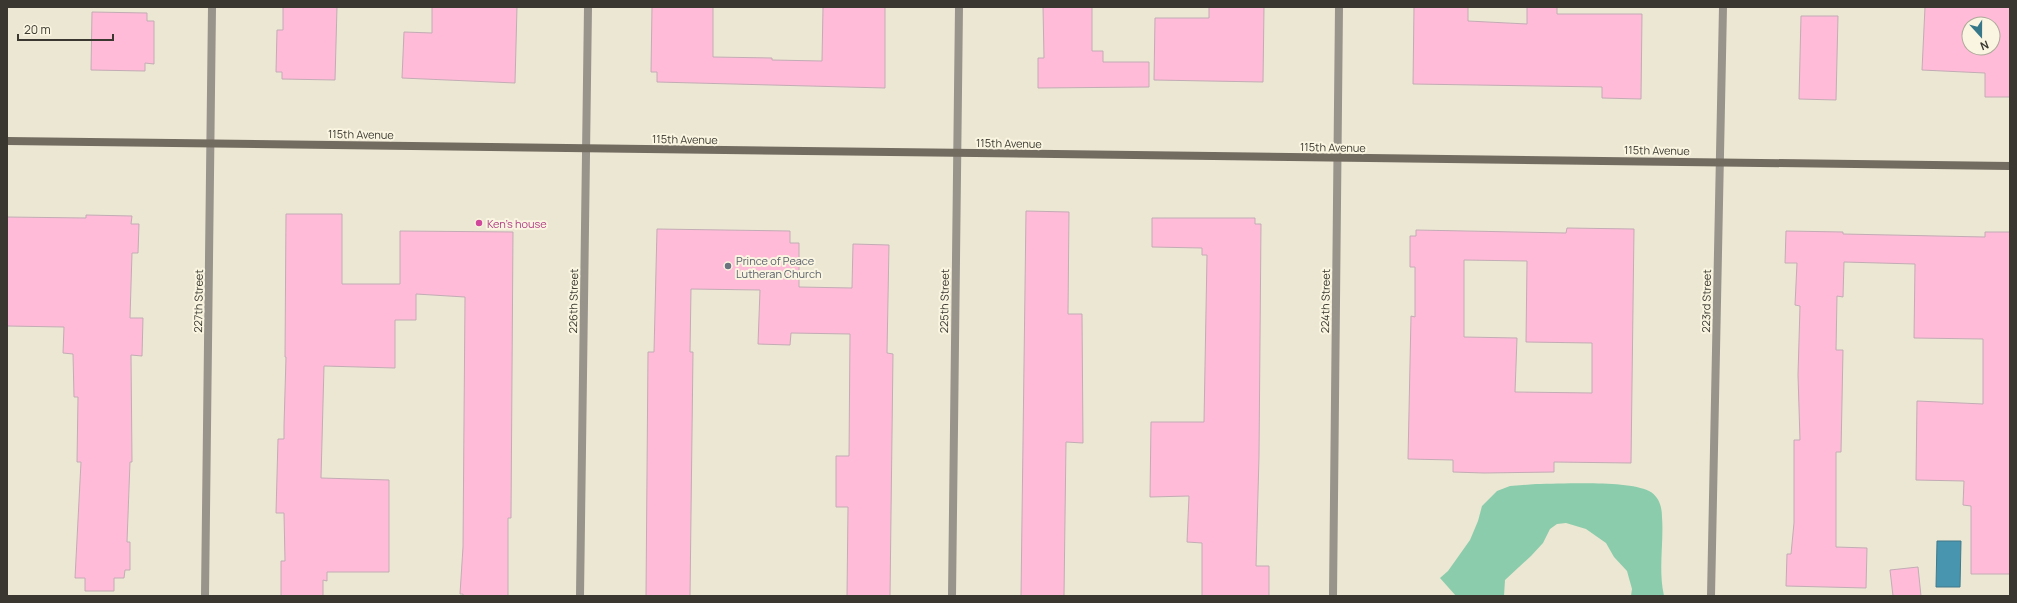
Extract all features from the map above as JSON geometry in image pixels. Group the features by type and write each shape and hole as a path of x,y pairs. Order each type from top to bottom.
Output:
{"main road":[{"name":"115th Avenue","path":"7,141 2010,166"}],"street":[{"name":"227th Street","path":"205,596 212,7"},
{"name":"226th Street","path":"580,596 588,7"},
{"name":"225th Street","path":"952,596 959,7"},
{"name":"224th Street","path":"1333,596 1339,7"},
{"name":"223rd Street","path":"1711,596 1723,7"}],"green space":[{"path":"1578,483 1626,485 1652,493 1658,499 1662,513 1661,576 1664,596 1631,596 1632,589 1627,571 1614,557 1606,543 1586,529 1566,523 1557,524 1550,529 1543,543 1505,580 1504,596 1456,596 1440,578 1448,571 1470,540 1478,521 1482,506 1497,491 1510,486"}],"water":[{"path":"1937,541 1961,541 1960,587 1936,587"}],"building":[{"path":"283,7 337,7 335,80 282,79 282,72 276,72 277,30 283,30"},
{"path":"432,7 517,7 515,83 402,78 404,32 432,33"},
{"path":"652,7 713,7 713,57 822,61 823,7 885,7 885,88 657,82 657,72 651,72"},
{"path":"1043,7 1092,7 1092,51 1103,51 1103,62 1149,62 1149,87 1038,88 1038,58 1044,58"},
{"path":"1209,7 1264,7 1263,82 1154,80 1155,18 1209,18"},
{"path":"1414,7 1468,7 1468,21 1527,24 1527,7 1557,7 1557,14 1642,14 1641,99 1602,98 1602,87 1413,84"},
{"path":"1925,7 2010,7 2010,97 1985,97 1985,73 1922,70"},
{"path":"92,12 147,13 147,21 154,21 154,64 145,63 145,71 91,70"},
{"path":"1801,16 1838,16 1836,100 1799,99"},
{"path":"1026,211 1069,212 1068,314 1082,314 1083,443 1066,442 1064,596 1021,596"},
{"path":"286,214 342,214 342,284 400,284 400,231 513,232 511,518 508,518 508,596 463,596 463,594 460,594 463,547 465,297 416,294 416,320 395,320 395,368 324,366 321,478 389,480 389,572 327,572 327,581 323,580 323,596 281,596 281,561 285,561 284,513 276,513 278,439 284,439 286,357"},
{"path":"86,215 132,216 131,224 139,224 138,253 132,253 130,318 143,318 142,356 131,355 132,462 130,462 127,542 130,542 130,570 125,570 124,578 114,578 114,591 85,591 85,578 75,578 81,462 77,462 78,397 74,397 73,354 63,353 64,327 7,326 7,217 86,218"},
{"path":"1152,218 1255,218 1255,224 1261,224 1259,457 1256,566 1269,566 1269,596 1202,596 1202,543 1187,542 1189,496 1150,497 1151,422 1204,422 1207,255 1202,255 1202,248 1152,247"},
{"path":"1567,228 1634,229 1631,463 1554,462 1554,472 1484,473 1453,472 1453,460 1408,459 1411,316 1415,317 1415,267 1410,267 1410,236 1416,236 1416,230 1566,233","holes":["1464,260 1527,261 1526,342 1592,343 1592,393 1515,392 1517,338 1464,337"]},
{"path":"657,229 790,231 790,243 799,243 799,287 852,288 853,244 889,245 887,353 893,354 890,596 847,596 848,507 836,507 836,456 849,456 850,334 791,333 790,345 758,344 760,290 691,289 690,352 693,352 690,596 646,596 648,352 654,352"},
{"path":"1786,231 1843,232 1843,234 1985,237 1985,232 2010,232 2010,574 1971,574 1971,506 1963,505 1964,481 1916,480 1917,401 1983,404 1983,339 1914,338 1915,264 1844,262 1843,297 1837,296 1836,350 1843,350 1841,452 1836,452 1836,547 1867,548 1866,588 1786,586 1787,554 1791,554 1794,523 1794,440 1800,440 1798,375 1800,306 1795,305 1797,263 1785,263"},
{"path":"1918,567 1921,596 1893,596 1890,570"}],"place":[{"name":"Ken's house","path":"479,223"},
{"name":"Prince of Peace Lutheran Church","path":"728,266"}]}
